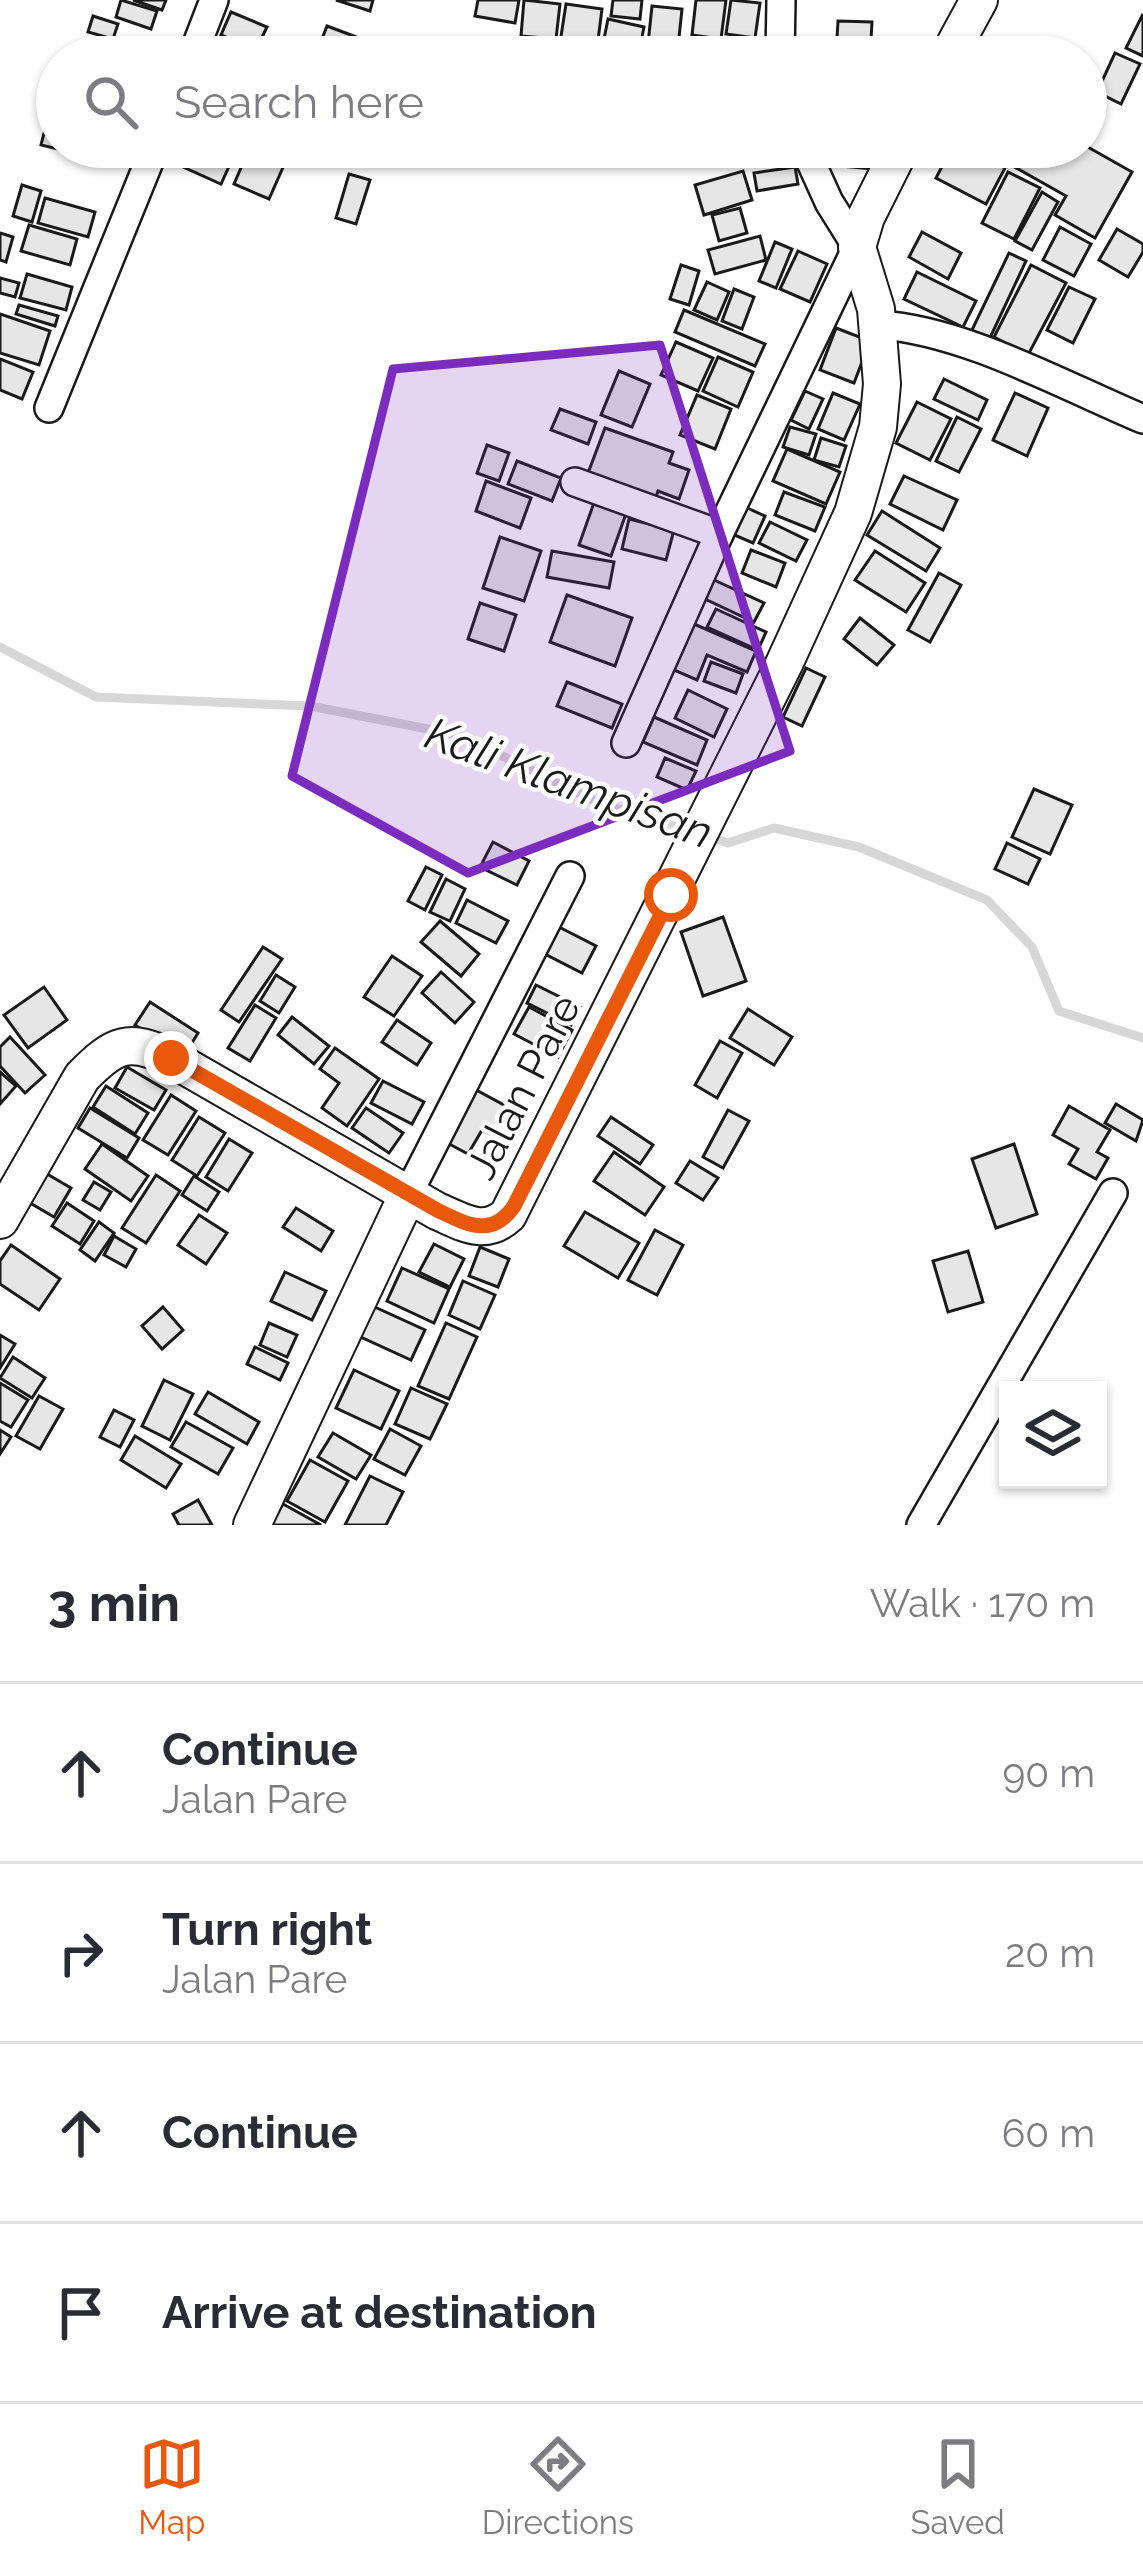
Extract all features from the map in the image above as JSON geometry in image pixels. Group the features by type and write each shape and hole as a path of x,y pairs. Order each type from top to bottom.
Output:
{"street":[{"path":"200,36 214,0"},
{"path":"780,36 781,0"},
{"path":"960,36 980,0"},
{"path":"49,408 146,168"},
{"path":"814,168 838,220 857,247 879,325 916,327 1143,419"},
{"path":"626,743 890,168"},
{"name":"Jalan Pare","path":"252,1525 408,1194 481,1228 508,1215 784,664 867,472 882,385 879,325"},
{"path":"575,482 719,534"},
{"path":"0,1220 82,1077 100,1058 128,1046 147,1046 171,1058 408,1194 570,876"},
{"path":"921,1525 1113,1193"}],"highlighted area":[{"path":"660,345 790,751 468,873 292,776 393,369"}],"building":[{"path":"121,0 157,11 151,29 116,17"},
{"path":"133,0 166,0 162,10"},
{"path":"336,0 373,0 370,11"},
{"path":"478,0 519,0 515,23 475,16"},
{"path":"524,0 560,4 556,36 521,36"},
{"path":"613,0 642,0 640,19 611,16"},
{"path":"696,0 726,0 721,36 692,35"},
{"path":"731,0 760,3 755,36 726,34"},
{"path":"566,4 602,9 599,36 561,36"},
{"path":"652,6 682,9 679,36 649,36"},
{"path":"231,12 267,27 263,36 221,35"},
{"path":"1143,14 1143,56 1126,48"},
{"path":"93,16 118,24 114,36 88,32"},
{"path":"608,19 644,27 642,36 605,36"},
{"path":"838,21 872,22 871,36 837,36"},
{"path":"327,26 354,36 323,36"},
{"path":"1115,53 1140,64 1121,104 1107,97 1107,70"},
{"path":"1107,158 1132,172 1095,238 1055,215 1066,196 1016,168 1107,168"},
{"path":"185,168 228,168 221,184"},
{"path":"241,168 283,168 269,199 234,184"},
{"path":"795,168 798,184 757,191 754,173"},
{"path":"941,168 1005,168 986,204 936,178"},
{"path":"743,171 752,200 704,215 695,185"},
{"path":"1008,172 1040,188 1014,239 982,223"},
{"path":"349,174 370,180 356,224 336,218"},
{"path":"22,185 41,191 32,222 13,216"},
{"path":"1042,192 1058,202 1032,250 1015,241"},
{"path":"45,198 95,212 88,237 38,223"},
{"path":"740,208 747,233 719,241 712,215"},
{"path":"29,225 77,239 70,265 21,251"},
{"path":"1060,227 1091,244 1074,276 1043,260"},
{"path":"1117,229 1143,244 1128,277 1099,260"},
{"path":"922,232 961,253 948,279 909,257"},
{"path":"0,233 13,237 6,262 0,260"},
{"path":"760,236 766,260 715,274 708,250"},
{"path":"775,242 792,249 776,288 759,281"},
{"path":"798,251 827,264 810,302 780,289"},
{"path":"1009,253 1026,261 989,340 971,332"},
{"path":"681,265 699,271 689,305 670,299"},
{"path":"1031,265 1066,283 1028,355 994,337"},
{"path":"917,272 976,301 963,327 904,299"},
{"path":"27,274 72,287 66,310 20,298"},
{"path":"0,278 19,283 15,297 0,293"},
{"path":"707,282 729,292 717,320 694,310"},
{"path":"1069,287 1095,299 1073,343 1047,330"},
{"path":"734,289 754,297 742,329 722,321"},
{"path":"19,305 58,316 55,326 16,314"},
{"path":"684,310 765,344 755,366 675,332"},
{"path":"0,314 50,331 39,365 0,353"},
{"path":"836,328 870,341 854,383 820,370"},
{"path":"676,342 713,358 698,391 661,375"},
{"path":"718,357 753,372 738,407 703,391"},
{"path":"0,359 33,372 22,399 0,390"},
{"path":"619,371 650,384 632,427 601,415"},
{"path":"944,379 987,400 978,420 934,399"},
{"path":"805,391 823,399 809,429 791,420"},
{"path":"833,393 860,404 844,440 818,429"},
{"path":"1015,393 1048,408 1027,456 993,440"},
{"path":"697,395 731,409 715,449 680,435"},
{"path":"917,402 951,419 930,460 896,443"},
{"path":"560,409 596,422 588,444 551,430"},
{"path":"957,417 981,429 959,472 936,461"},
{"path":"790,427 816,434 809,455 783,447"},
{"path":"605,428 673,452 669,463 689,470 679,499 658,491 653,506 585,481"},
{"path":"821,438 846,446 839,467 814,460"},
{"path":"487,445 509,453 499,481 477,473"},
{"path":"787,449 840,472 826,504 773,481"},
{"path":"517,461 561,478 552,501 508,484"},
{"path":"904,476 957,500 943,530 890,504"},
{"path":"486,481 531,498 520,528 476,511"},
{"path":"784,492 825,507 815,531 775,515"},
{"path":"596,497 628,508 611,556 579,545"},
{"path":"745,507 765,516 753,543 732,534"},
{"path":"882,511 940,548 926,571 867,535"},
{"path":"629,519 674,530 666,560 622,549"},
{"path":"770,522 807,540 796,561 759,543"},
{"path":"500,537 541,551 524,601 483,588"},
{"path":"751,550 785,563 776,587 742,573"},
{"path":"552,551 614,562 609,588 547,577"},
{"path":"875,551 925,583 906,612 855,580"},
{"path":"939,573 961,585 930,642 908,630"},
{"path":"714,580 764,603 754,622 705,599"},
{"path":"567,595 632,618 615,666 550,642"},
{"path":"480,603 516,615 504,651 468,639"},
{"path":"716,609 766,632 758,650 707,627"},
{"path":"860,618 894,645 877,665 844,639"},
{"path":"694,624 756,651 747,672 707,655 697,680 674,670"},
{"path":"711,662 743,674 736,693 704,681"},
{"path":"806,668 825,677 802,726 783,717"},
{"path":"567,682 622,704 612,728 557,706"},
{"path":"688,690 727,709 714,737 675,718"},
{"path":"654,717 707,740 697,765 643,742"},
{"path":"665,758 696,771 687,790 657,777"},
{"path":"1034,789 1072,805 1050,854 1012,837"},
{"path":"493,842 529,861 517,885 480,867"},
{"path":"1007,843 1040,859 1028,884 995,869"},
{"path":"426,867 442,875 425,910 408,901"},
{"path":"446,879 465,889 450,921 430,912"},
{"path":"467,900 508,921 496,943 456,923"},
{"path":"723,917 746,981 703,996 681,932"},
{"path":"440,921 479,954 461,976 421,942"},
{"path":"557,926 596,946 582,973 543,953"},
{"path":"263,947 282,959 239,1022 221,1010"},
{"path":"392,956 422,976 394,1016 364,997"},
{"path":"441,972 474,1002 455,1023 422,993"},
{"path":"276,975 295,987 279,1013 260,1001"},
{"path":"536,985 580,1007 571,1025 527,1003"},
{"path":"44,987 67,1020 28,1048 4,1015"},
{"path":"150,1002 198,1033 184,1056 135,1025"},
{"path":"255,1005 276,1018 250,1061 228,1048"},
{"path":"529,1007 572,1030 558,1057 514,1034"},
{"path":"748,1009 792,1037 774,1065 730,1038"},
{"path":"292,1017 329,1046 314,1064 278,1035"},
{"path":"397,1020 431,1043 417,1065 382,1042"},
{"path":"10,1037 45,1075 25,1093 0,1066 0,1047"},
{"path":"720,1041 742,1053 717,1098 695,1085"},
{"path":"335,1048 379,1079 347,1126 322,1108 339,1083 320,1069"},
{"path":"127,1067 166,1090 154,1110 115,1088"},
{"path":"0,1072 16,1086 0,1104"},
{"path":"383,1081 424,1102 412,1124 371,1103"},
{"path":"467,1085 517,1112 501,1140 482,1130 468,1154 438,1138"},
{"path":"106,1086 148,1113 135,1134 93,1107"},
{"path":"171,1095 196,1111 168,1155 143,1140"},
{"path":"1116,1104 1143,1120 1136,1141 1105,1123"},
{"path":"1069,1106 1110,1130 1097,1152 1108,1158 1096,1179 1069,1164 1078,1149 1053,1135"},
{"path":"90,1108 139,1138 127,1158 78,1128"},
{"path":"366,1108 403,1133 389,1153 352,1128"},
{"path":"728,1110 749,1121 723,1168 703,1157"},
{"path":"199,1117 225,1133 197,1176 172,1160"},
{"path":"611,1117 653,1145 640,1164 598,1136"},
{"path":"229,1139 252,1153 228,1191 206,1177"},
{"path":"102,1144 148,1176 131,1201 85,1169"},
{"path":"1014,1144 1037,1214 996,1228 972,1159"},
{"path":"614,1152 664,1187 645,1215 594,1181"},
{"path":"690,1161 718,1178 703,1200 676,1183"},
{"path":"42,1171 71,1188 54,1217 25,1200"},
{"path":"156,1175 180,1191 146,1243 122,1228"},
{"path":"194,1176 219,1192 207,1211 182,1195"},
{"path":"94,1182 111,1192 100,1210 83,1200"},
{"path":"67,1203 94,1221 80,1244 52,1226"},
{"path":"296,1208 333,1231 321,1251 283,1227"},
{"path":"585,1212 639,1243 618,1278 564,1246"},
{"path":"199,1215 227,1233 206,1264 178,1245"},
{"path":"99,1222 114,1233 95,1261 80,1250"},
{"path":"655,1230 683,1245 657,1295 628,1280"},
{"path":"114,1236 136,1249 126,1267 104,1255"},
{"path":"434,1244 464,1259 450,1287 419,1272"},
{"path":"11,1245 60,1279 39,1310 0,1284 0,1261"},
{"path":"480,1247 509,1259 498,1287 469,1276"},
{"path":"968,1251 983,1302 948,1312 933,1261"},
{"path":"402,1268 449,1289 434,1323 387,1301"},
{"path":"285,1272 326,1291 312,1320 271,1301"},
{"path":"463,1281 495,1295 480,1329 449,1315"},
{"path":"366,1303 425,1330 411,1360 352,1333"},
{"path":"163,1307 183,1330 162,1349 142,1326"},
{"path":"269,1323 297,1335 287,1357 260,1345"},
{"path":"446,1323 477,1337 449,1399 418,1386"},
{"path":"0,1335 15,1344 0,1368"},
{"path":"255,1347 288,1363 280,1380 247,1364"},
{"path":"13,1357 45,1378 32,1398 0,1378"},
{"path":"354,1370 399,1391 381,1429 336,1408"},
{"path":"164,1380 193,1394 170,1440 142,1426"},
{"path":"0,1383 28,1400 11,1427 0,1421"},
{"path":"411,1388 447,1404 430,1439 395,1424"},
{"path":"208,1392 259,1422 247,1444 195,1414"},
{"path":"39,1396 63,1409 40,1449 16,1436"},
{"path":"114,1410 134,1420 120,1447 100,1437"},
{"path":"186,1422 233,1448 218,1474 171,1447"},
{"path":"390,1429 421,1446 405,1475 374,1459"},
{"path":"0,1430 11,1437 0,1454"},
{"path":"333,1433 371,1455 356,1479 318,1457"},
{"path":"135,1436 181,1464 166,1488 121,1460"},
{"path":"310,1460 348,1481 325,1522 287,1501"},
{"path":"370,1476 403,1492 386,1525 345,1525"},
{"path":"198,1500 212,1525 179,1525 173,1514"},
{"path":"283,1504 321,1525 270,1525"}],"waterway":[{"name":"Kali Klampisan","path":"0,647 96,697 310,706 459,735 599,803 693,832"},
{"name":"Kali Klampisan","path":"709,837 728,843 774,828 859,847 987,900 1032,947 1059,1011 1143,1038"}],"route":[{"path":"171,1058 437,1210 469,1225 491,1226 514,1206 671,895"}]}
